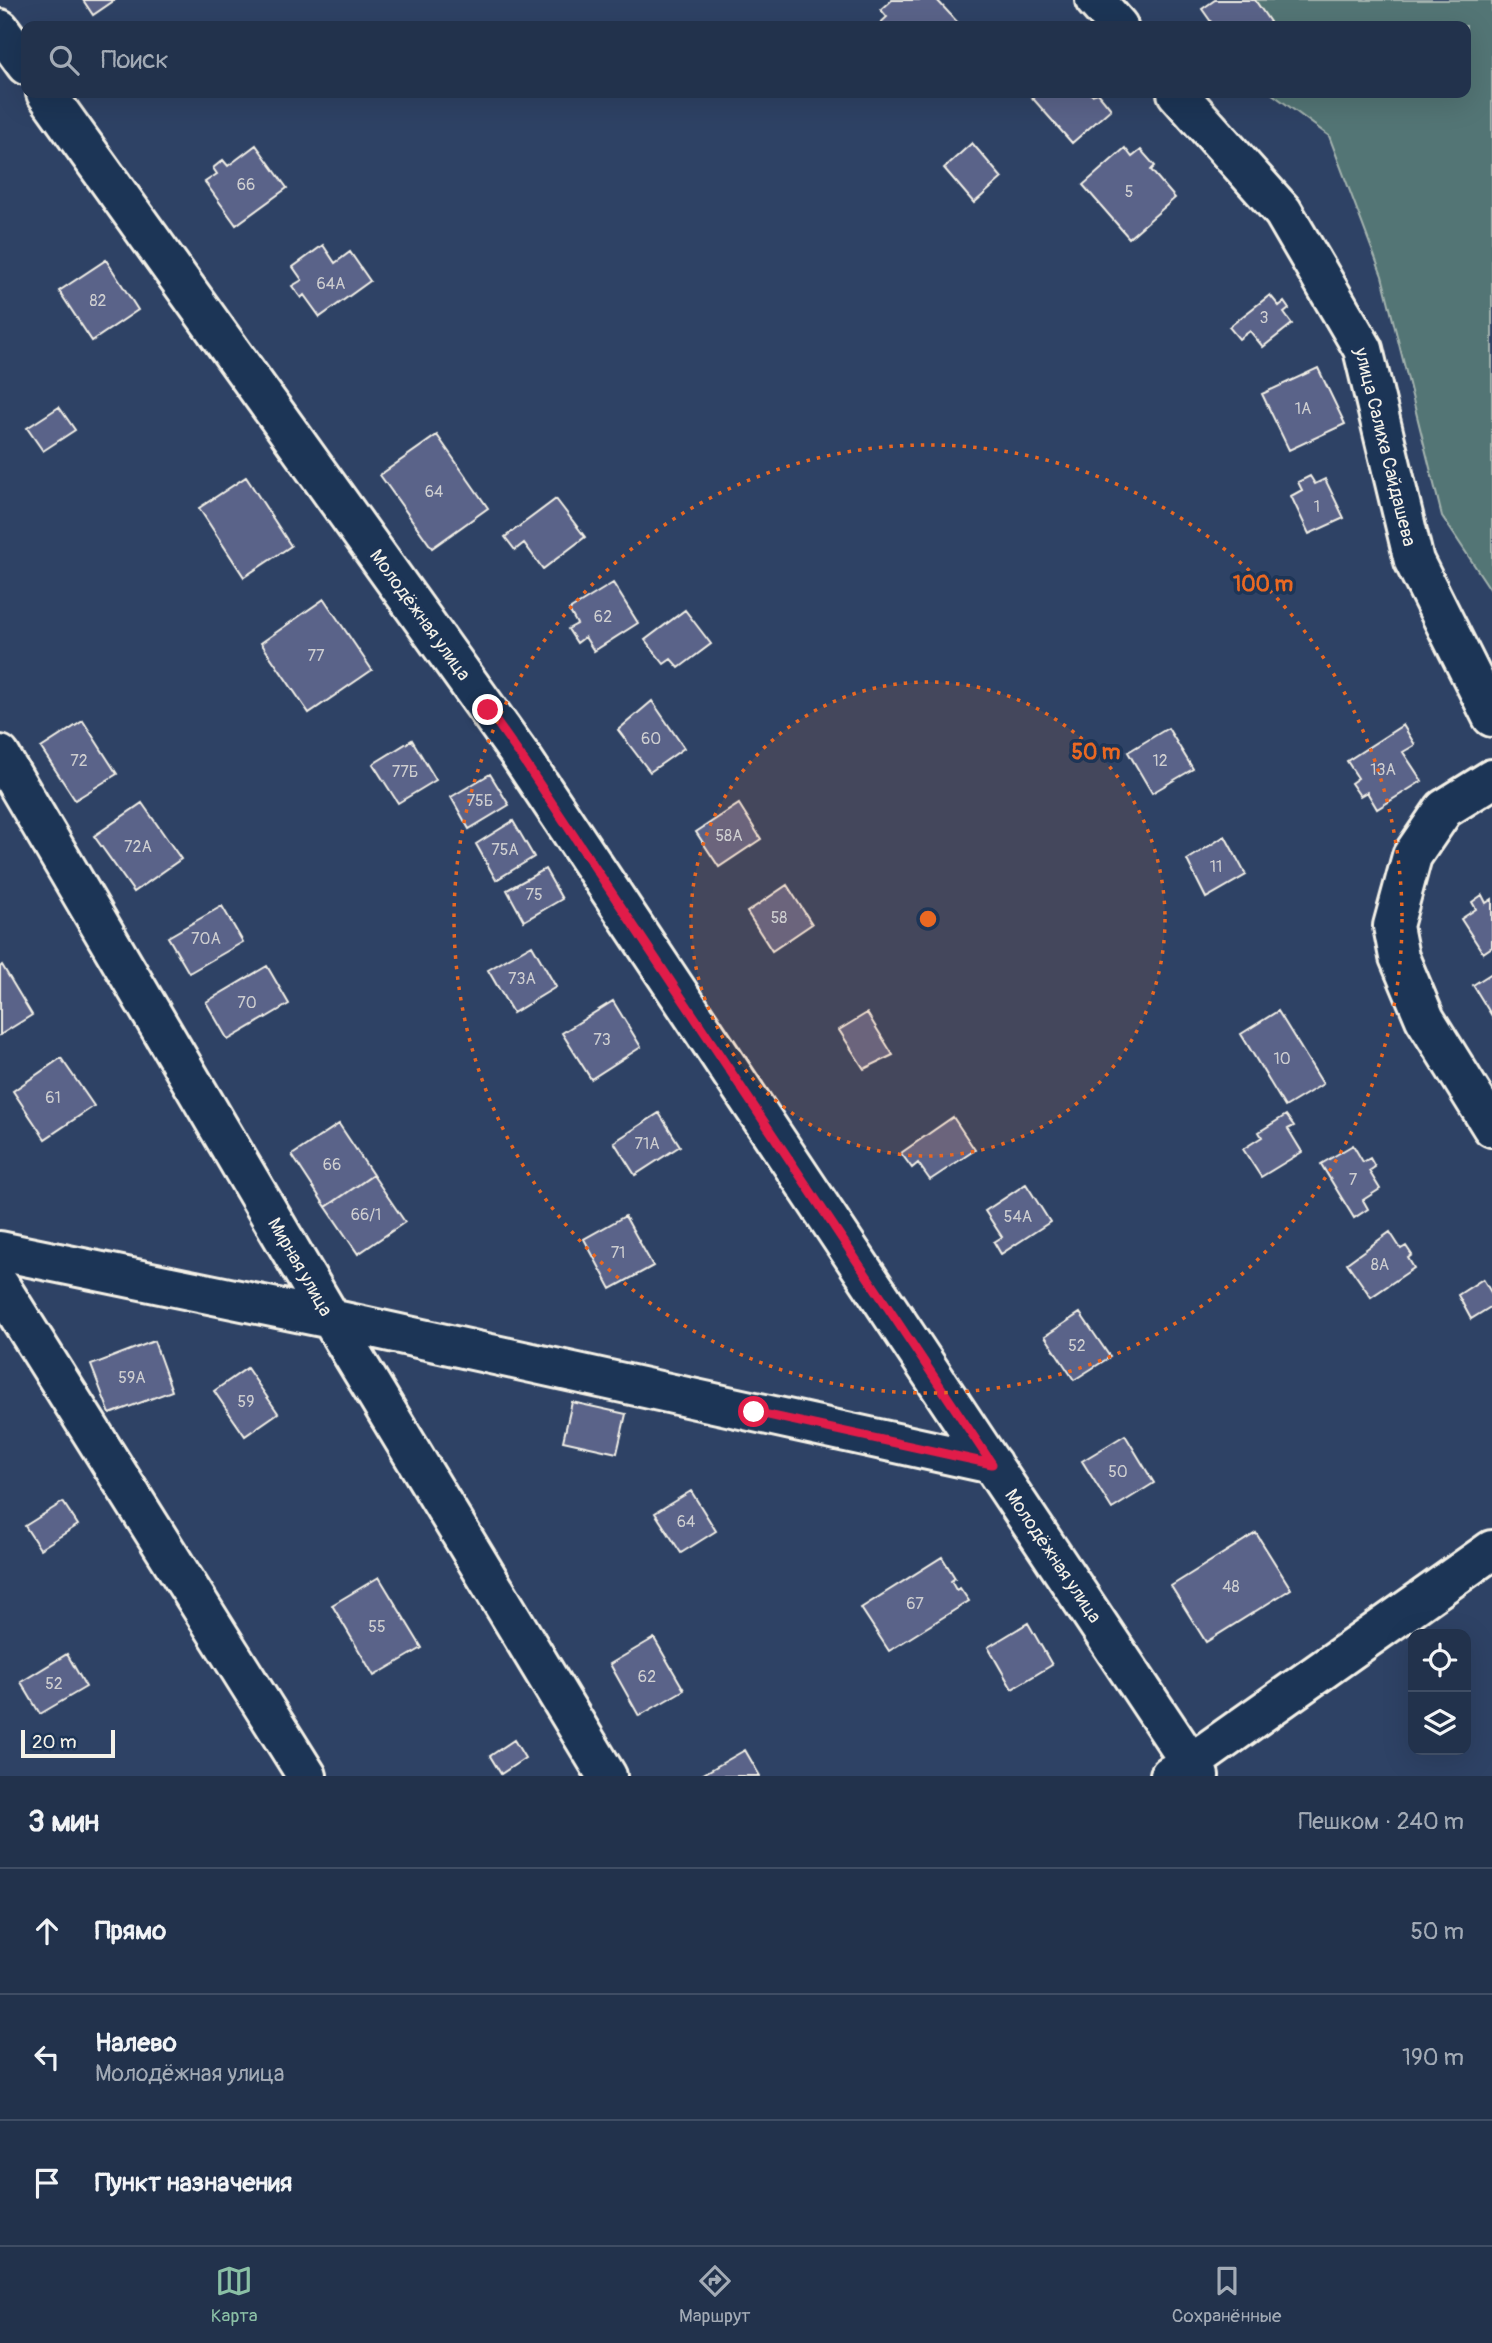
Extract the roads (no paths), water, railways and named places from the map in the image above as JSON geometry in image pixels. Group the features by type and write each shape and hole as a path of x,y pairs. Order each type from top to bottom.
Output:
{"street":[{"path":"1095,0 1114,21"},
{"path":"0,29 21,58"},
{"name":"Молодёжная улица","path":"50,98 520,755 992,1464 1186,1772"},
{"name":"улица Салиха Сайдашева","path":"1181,98 1283,212 1363,349 1414,561 1492,717"},
{"name":"Мирная улица","path":"0,755 331,1319 607,1776"},
{"path":"1492,779 1444,809 1412,856 1393,926 1399,957 1425,1019 1492,1127"},
{"path":"0,1251 331,1319 992,1464"},
{"path":"0,1286 307,1776"},
{"path":"1186,1772 1492,1550"}]}
